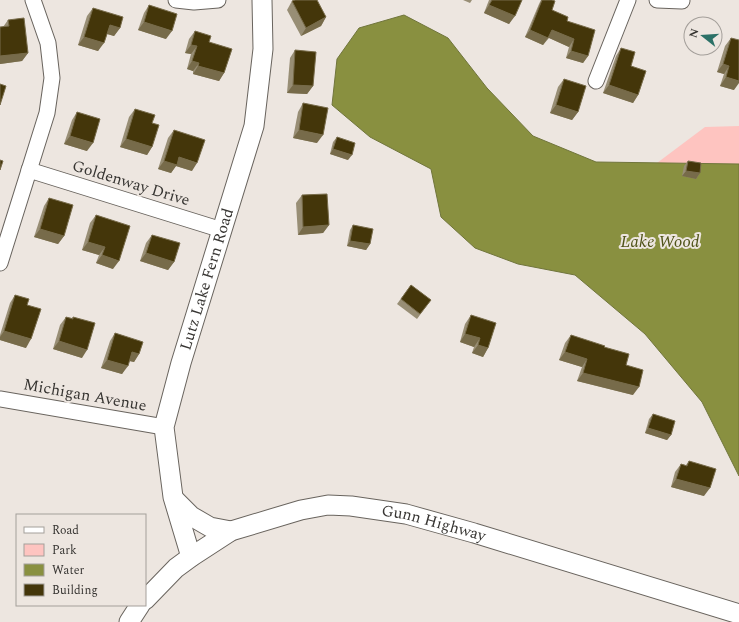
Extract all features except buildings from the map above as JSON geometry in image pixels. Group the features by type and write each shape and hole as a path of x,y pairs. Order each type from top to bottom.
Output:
{"main road":[{"name":"Lutz Lake Fern Road","path":"191,557 173,497 164,427 181,363 254,126 263,49 262,0"},
{"path":"173,497 191,516 210,527 231,531"},
{"name":"Gunn Highway","path":"146,599 176,568 231,531 301,510 328,505 350,506 398,513 474,533 739,614"},
{"path":"128,622 139,606"}],"street":[{"path":"176,0 194,2 218,0"},
{"path":"596,81 628,0"},
{"path":"657,0 682,1"},
{"path":"0,263 47,113 52,78 48,43 37,1"},
{"name":"Goldenway Drive","path":"29,170 222,230"},
{"name":"Michigan Avenue","path":"0,399 164,427"}],"green space":[{"path":"739,126 739,164 657,163 705,127"}],"water":[{"name":"Lake Wood","path":"404,15 448,38 487,88 533,136 596,162 739,164 739,476 702,402 645,334 575,275 518,264 475,248 441,217 431,169 370,137 332,105 337,59 359,28"}]}
